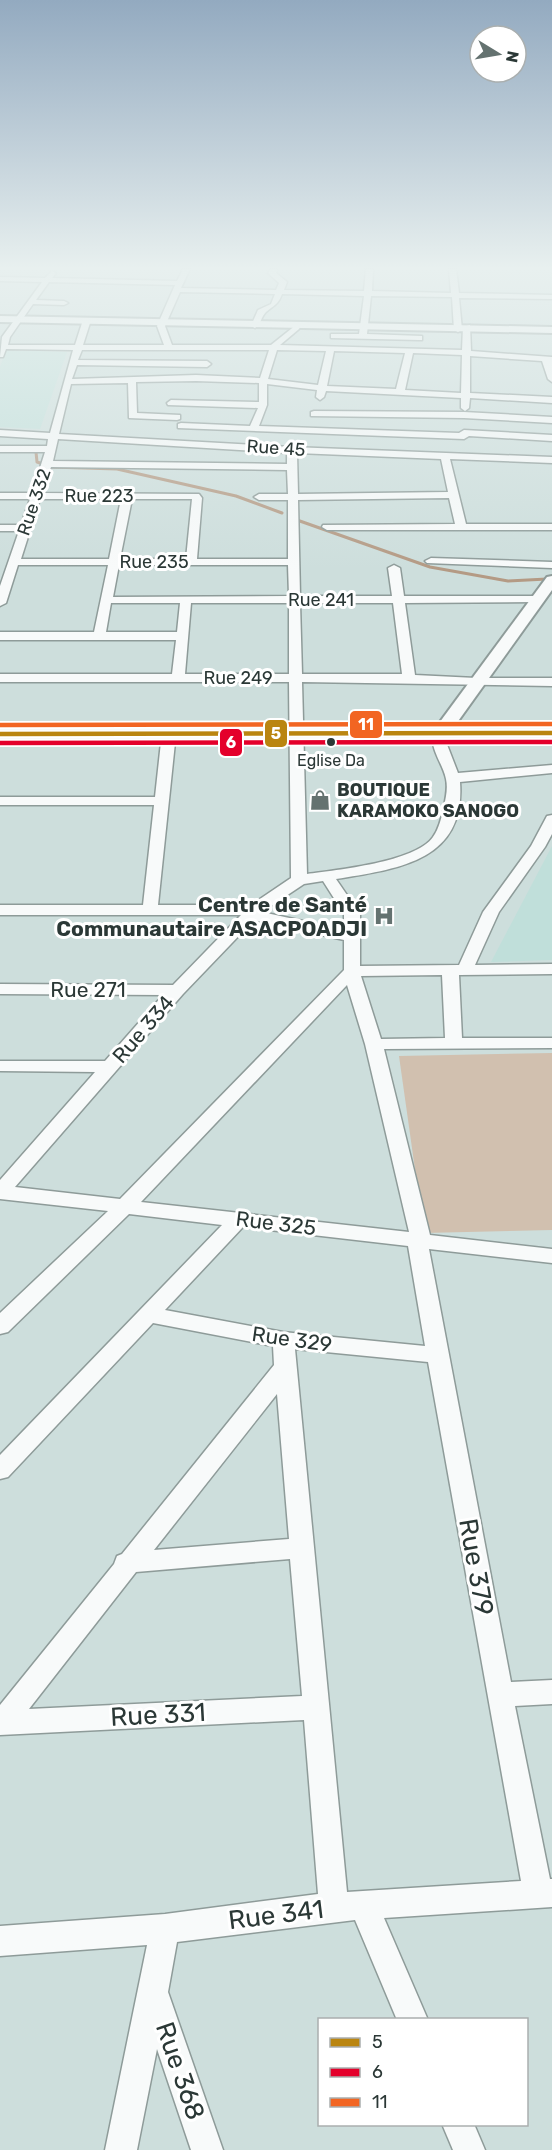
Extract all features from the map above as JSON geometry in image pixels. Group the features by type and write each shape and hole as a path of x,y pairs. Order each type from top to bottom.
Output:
{"main road":[{"path":"440,738 552,733"},
{"path":"0,734 169,738 440,738 552,742"},
{"path":"0,744 169,738"}],"street":[{"name":"Rue 332","path":"1,598 47,464 70,369"},
{"path":"196,378 203,369"},
{"path":"254,428 263,405 263,381 267,369"},
{"path":"306,429 324,388 327,369"},
{"path":"400,393 405,369"},
{"path":"463,458 466,369"},
{"path":"166,391 196,378 263,381 400,393 552,400"},
{"path":"67,382 132,380 166,391 263,405"},
{"path":"132,380 132,416 254,428 552,438"},
{"path":"166,391 188,443"},
{"path":"314,414 464,415 552,420"},
{"name":"Rue 45","path":"0,433 292,450 552,460"},
{"path":"0,449 50,449"},
{"path":"292,450 299,880 375,868 419,854 439,840 450,814 454,794 453,778 440,738 476,682 551,583"},
{"path":"445,457 461,527"},
{"path":"47,464 292,466"},
{"path":"258,496 454,495"},
{"name":"Rue 223","path":"0,496 191,496 197,498 190,562"},
{"path":"99,636 127,496"},
{"path":"327,527 552,527"},
{"path":"0,528 24,528"},
{"path":"431,561 552,565"},
{"name":"Rue 235","path":"13,562 294,562"},
{"path":"394,568 409,678"},
{"name":"Rue 241","path":"106,600 536,600"},
{"path":"178,678 186,600"},
{"path":"0,636 183,636"},
{"name":"Rue 249","path":"0,678 409,678 476,682 552,682"},
{"path":"150,910 169,738"},
{"path":"453,778 552,768"},
{"path":"0,801 162,801"},
{"path":"454,1043 457,971 492,912 538,847 552,819"},
{"name":"Rue 379","path":"327,876 352,914 352,971 374,1044 419,1240 500,1695 545,1893"},
{"name":"Rue 334","path":"0,1192 177,990 253,913 299,880"},
{"path":"0,910 253,913 352,937"},
{"path":"0,1326 126,1205 352,971 552,969"},
{"name":"Rue 271","path":"0,990 177,990"},
{"path":"374,1044 552,1042"},
{"path":"0,1066 109,1067"},
{"name":"Rue 325","path":"0,1192 552,1256"},
{"path":"0,1470 239,1219"},
{"name":"Rue 329","path":"147,1314 284,1340 438,1355"},
{"path":"284,1340 334,1907"},
{"path":"1,1723 126,1563 286,1366"},
{"path":"126,1563 302,1548"},
{"path":"500,1695 552,1692"},
{"name":"Rue 331","path":"1,1723 316,1707"},
{"name":"Rue 341","path":"0,1941 165,1929 334,1907 545,1893"},
{"path":"363,1905 413,2018"},
{"path":"121,2150 165,1929"},
{"name":"Rue 368","path":"153,1992 207,2150"},
{"path":"459,2126 469,2150"}],"shaded area":[{"path":"0,369 61,369 40,429 0,427"},
{"path":"552,846 552,960 491,962"},
{"path":"552,1053 552,1230 424,1233 399,1056"}],"waterway":[{"path":"31,451 36,452 37,462 40,463"},
{"path":"50,467 117,469 236,496 282,513"},
{"path":"297,520 430,567 508,581 547,579"}],"transit line":[{"name":"11","path":"0,725 552,724"},
{"name":"5","path":"0,734 552,733"},
{"name":"6","path":"0,743 552,742"}],"place":[{"name":"Eglise Da","path":"331,742"},
{"name":"BOUTIQUE KARAMOKO SANOGO","path":"320,800"},
{"name":"Centre de Santé Communautaire ASACPOADJI","path":"384,916"}]}
